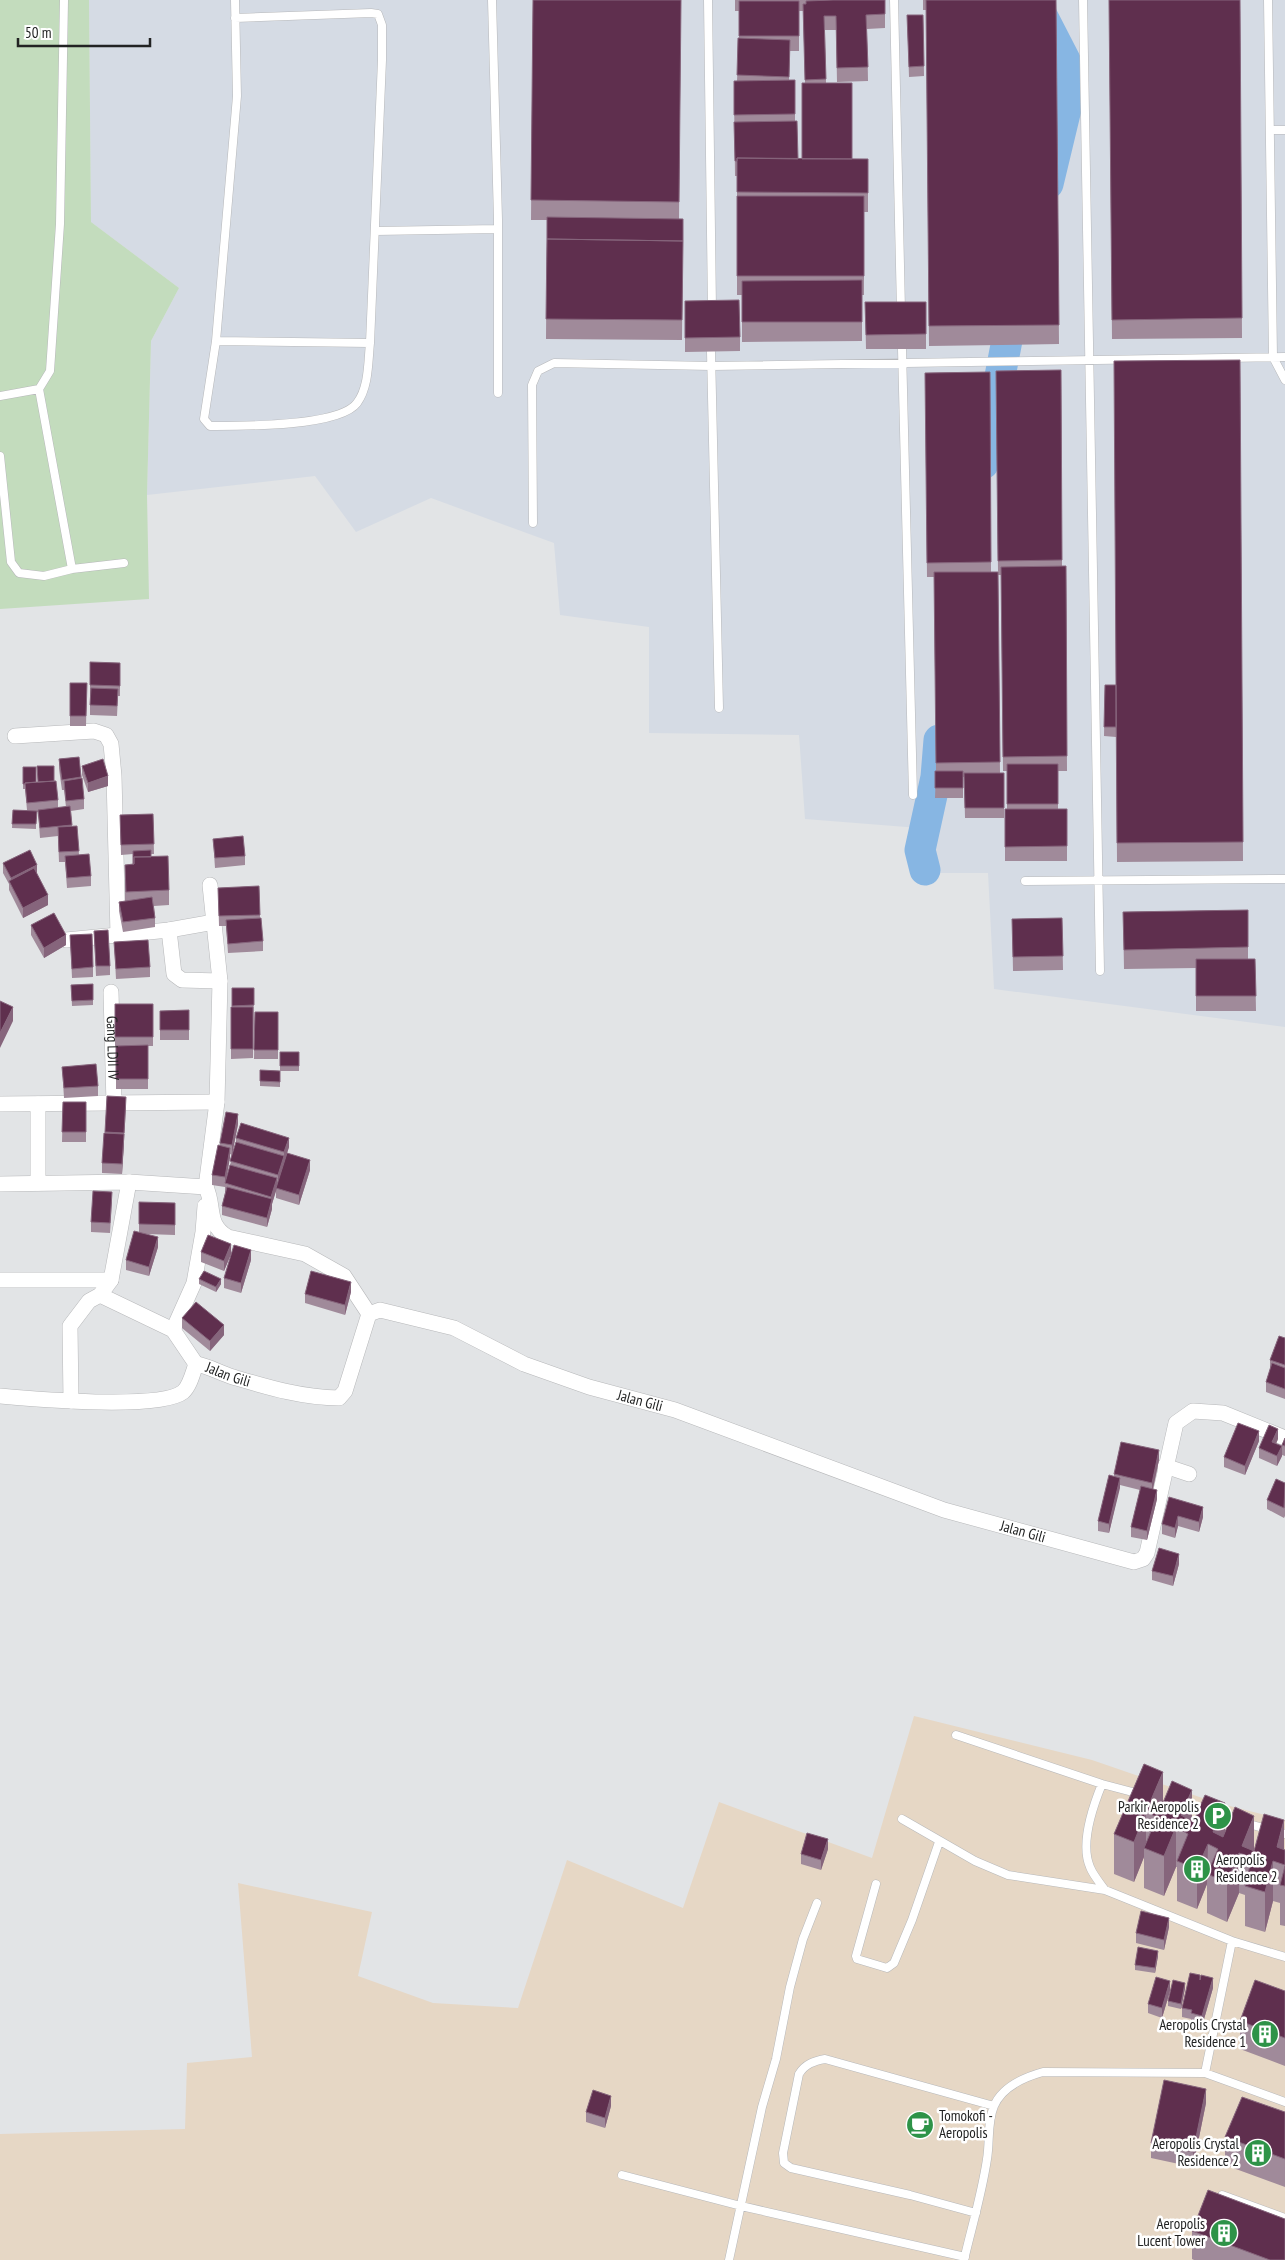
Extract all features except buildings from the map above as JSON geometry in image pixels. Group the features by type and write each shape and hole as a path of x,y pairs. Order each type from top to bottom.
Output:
{"street":[{"path":"15,736 94,731 106,735 110,744 114,776 118,935"},
{"path":"173,1330 194,1283 203,1232 206,1187 217,1102 220,981 210,885"},
{"path":"66,940 169,930 214,922"},
{"path":"169,930 176,978 182,980 220,981"},
{"name":"Gang LDII IV","path":"111,992 114,1104"},
{"path":"0,1104 217,1102"},
{"path":"38,1104 38,1182"},
{"path":"0,1184 129,1182 206,1187"},
{"path":"71,1401 70,1326 89,1301 100,1295 110,1280 129,1182"},
{"path":"206,1187 214,1223 219,1231 228,1237 306,1254 344,1276 369,1314"},
{"path":"0,1280 110,1280"},
{"path":"0,1396 71,1401 132,1401 176,1396 185,1390 196,1364 173,1330 100,1295"},
{"name":"Jalan Gili","path":"196,1364 212,1367 231,1376 313,1398 339,1398 345,1391 369,1314 380,1310 454,1328 524,1364 589,1387 675,1410 944,1510 1134,1562 1143,1559 1147,1553 1165,1466"},
{"path":"1189,1474 1165,1466 1176,1423 1192,1411 1223,1413 1285,1438"}],"lane":[{"path":"64,0 60,224 53,339 50,371 40,389 72,569"},
{"path":"234,0 237,96 216,341 204,419 210,426 278,426 342,413 357,404 364,390 370,343 382,25 378,14 235,18"},
{"path":"492,0 498,228 498,393"},
{"path":"708,0 712,315"},
{"path":"894,0 902,276 901,316"},
{"path":"1082,0 1100,971"},
{"path":"1268,0 1273,357 1285,380"},
{"path":"1270,130 1285,130"},
{"path":"375,231 498,228"},
{"path":"216,341 370,343"},
{"path":"902,349 913,795"},
{"path":"711,352 719,708"},
{"path":"533,523 532,385 538,370 554,363 712,366 1285,357"},
{"path":"0,396 40,389"},
{"path":"0,456 11,562 19,573 44,576 72,569 124,563"},
{"path":"1025,881 1285,879"},
{"path":"956,1735 1102,1784 1150,1797"},
{"path":"1102,1784 1091,1809 1087,1844 1089,1866 1105,1890"},
{"path":"1170,1802 1285,1834"},
{"path":"902,1820 939,1842 1008,1876 1105,1890 1232,1941 1285,1957"},
{"path":"876,1884 856,1956 857,1959 888,1968 894,1964 912,1920 939,1842"},
{"path":"729,2260 762,2107 776,2059 790,1987 803,1938 817,1903"},
{"path":"1205,2073 1232,1941"},
{"path":"976,2214 910,2195 792,2168 784,2163 783,2153 799,2074 803,2067 815,2061 825,2059 994,2106"},
{"path":"622,2175 741,2206 965,2259 976,2214 994,2106 1013,2085 1026,2077 1043,2072 1205,2073 1285,2102"},
{"path":"1222,2195 1285,2218"}],"shaded area":[{"path":"89,0 1285,0 1285,1027 994,989 988,873 917,873 919,828 805,819 799,735 649,733 649,627 560,615 554,543 431,498 356,532 315,476 147,495 151,341 179,288 91,222"},
{"path":"914,1716 1092,1760 1214,1802 1285,1820 1285,2260 0,2260 0,2134 185,2129 187,2063 252,2057 238,1883 372,1912 358,1976 433,2003 518,2008 567,1860 683,1908 719,1802 872,1858"}],"green space":[{"path":"0,0 89,0 91,222 179,288 151,341 147,495 149,599 0,609"}],"waterway":[{"path":"1034,0 1066,62 1073,80 1048,184"},
{"path":"983,464 1014,304"},
{"path":"925,870 920,850 936,777 939,740"}],"place":[{"name":"Parkir Aeropolis Residence 2","path":"1218,1816"},
{"name":"Aeropolis Residence 2","path":"1197,1869"},
{"name":"Aeropolis Crystal Residence 1","path":"1265,2034"},
{"name":"Tomokofi - Aeropolis","path":"920,2125"},
{"name":"Aeropolis Crystal Residence 2","path":"1258,2153"},
{"name":"Aeropolis Lucent Tower","path":"1224,2233"}]}
